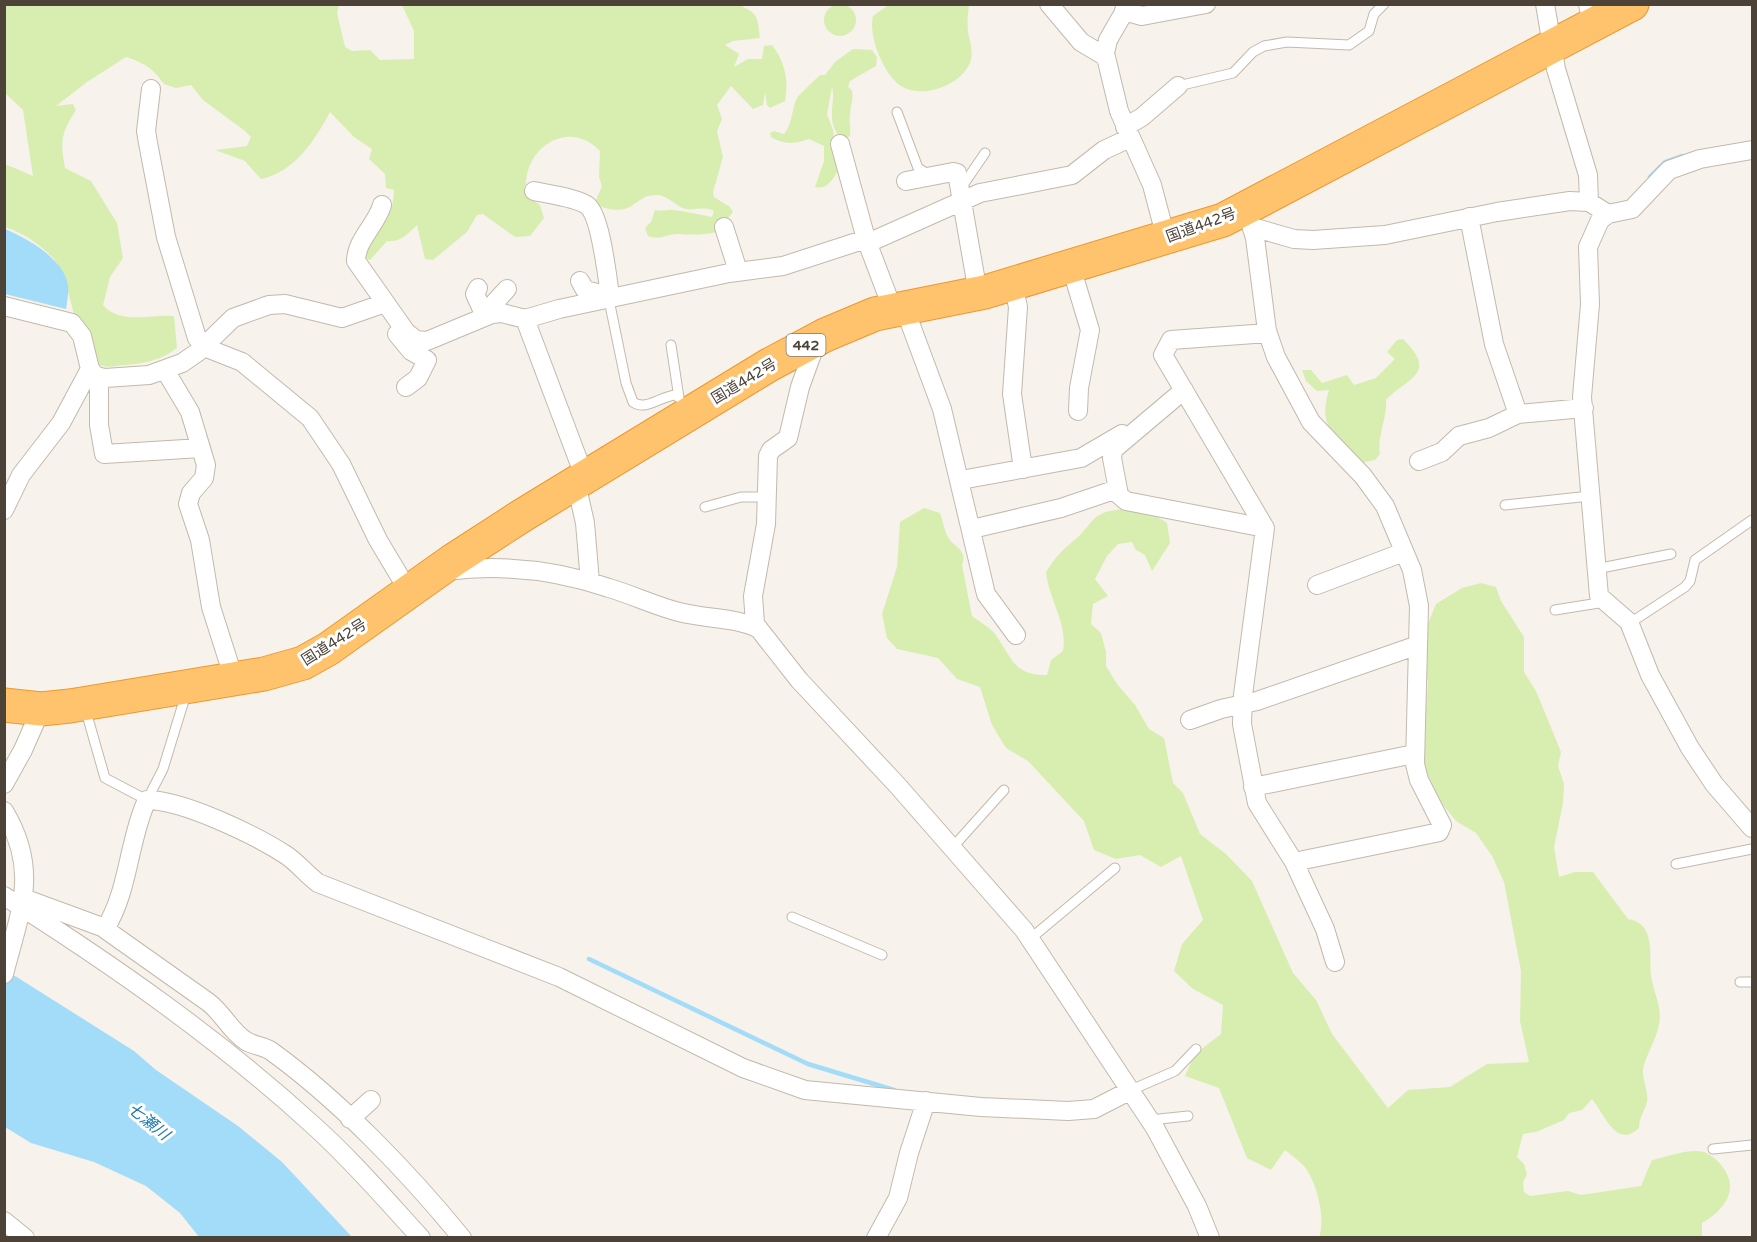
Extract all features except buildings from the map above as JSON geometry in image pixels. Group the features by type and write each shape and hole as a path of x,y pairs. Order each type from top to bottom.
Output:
{"highway":[{"name":"国道442号","path":"4,705 40,709 84,704 234,679 303,663 328,649 435,572 580,481 683,405 860,320 899,308 1013,284 1223,220 1249,218 1552,47 1590,15 1632,4"}],"street":[{"path":"1049,4 1081,42 1106,57"},
{"path":"1166,238 1152,185 1128,132 1106,57 1108,40 1125,8 1142,16 1206,4"},
{"path":"1545,4 1561,90 1586,166 1589,202"},
{"path":"382,205 380,215 359,246 356,256 359,267 413,338 427,341 485,314 502,313 525,320 559,309 738,271 792,263 867,241 962,195 1072,175 1128,132 1178,86"},
{"path":"151,89 146,131 162,219 196,339 203,346 242,362 310,418 341,464 378,540 409,591"},
{"path":"840,144 867,241 899,308 942,409 961,480 986,594 1016,635"},
{"path":"1752,150 1678,165 1662,174 1632,209 1608,214 1597,224 1587,252 1590,304 1583,372 1597,590 1605,603 1630,623 1650,675 1690,748 1723,795 1752,828"},
{"path":"906,181 957,173 978,293"},
{"path":"534,191 582,203 591,210 597,225 612,298"},
{"path":"1249,218 1294,239 1313,240 1385,235 1553,202 1589,202 1608,214"},
{"path":"1469,217 1494,344 1518,414"},
{"path":"1249,218 1268,333 1276,357 1298,401 1319,432 1380,498 1404,552 1418,593 1414,754 1419,780 1441,820 1439,832 1293,862"},
{"path":"724,227 738,271"},
{"path":"1071,267 1090,330 1079,388 1078,411"},
{"path":"580,281 585,290 612,298"},
{"path":"1013,284 1018,307 1012,394 1023,469"},
{"path":"478,288 476,294 485,314"},
{"path":"485,314 507,289"},
{"path":"94,373 125,377 165,370 191,358 233,318 269,305 285,304 342,318 385,303"},
{"path":"4,306 72,323 82,336 94,373 104,454 201,448"},
{"path":"525,320 580,481 590,582"},
{"path":"398,321 397,334 411,351 427,360 418,378 406,387"},
{"path":"1268,333 1171,340 1163,351 1163,355 1265,528 1242,704 1242,724 1253,787 1261,812 1293,862 1325,929 1335,962"},
{"path":"818,339 800,387 788,438 769,453 765,533 753,596 753,617 759,629 799,680 1009,910 1150,1120 1197,1206 1209,1238"},
{"path":"165,370 183,398 201,448 206,472 189,497 188,504 200,540 211,607 234,679"},
{"path":"4,510 21,475 61,423 94,373"},
{"path":"1184,390 1116,446 1112,454 1119,495 1126,501 1265,528"},
{"path":"1419,461 1442,452 1459,435 1489,428 1518,414 1584,408"},
{"path":"961,480 1082,458 1125,433 1131,433"},
{"path":"972,529 1061,508 1118,489"},
{"path":"1317,585 1404,552"},
{"path":"435,572 525,569 590,582 681,613 744,623 759,629"},
{"path":"1190,720 1418,645"},
{"path":"4,784 24,750 40,709"},
{"path":"1253,787 1414,754"},
{"path":"105,929 120,897 137,826 147,800 167,802 231,827 286,855 318,883 559,977 743,1068 812,1092 1014,1109 1078,1111 1102,1106 1131,1090"},
{"path":"4,811 23,852 26,874 21,906 4,974"},
{"path":"4,896 89,950 253,1073 336,1146 421,1238"},
{"path":"21,906 105,929 220,1011 241,1037 272,1052 350,1119 394,1161 462,1238"},
{"path":"350,1119 371,1100"},
{"path":"876,1238 898,1198 909,1153 926,1101"},
{"path":"4,1221 25,1238"}],"lane":[{"path":"1178,86 1233,73 1248,56 1264,46 1287,42 1349,45 1369,31 1374,14 1384,4"},
{"path":"897,111 918,168 926,174 937,175"},
{"path":"962,195 984,153"},
{"path":"612,298 627,389 633,402 644,406 670,395 683,405"},
{"path":"671,345 683,405"},
{"path":"1505,505 1590,496"},
{"path":"705,507 741,497 768,497"},
{"path":"1630,623 1685,588 1690,581 1695,560 1752,520"},
{"path":"1596,569 1671,554"},
{"path":"1555,609 1605,603"},
{"path":"84,704 105,778 147,800 163,769 188,686"},
{"path":"952,848 1004,790"},
{"path":"1676,864 1752,849"},
{"path":"1030,939 1115,868"},
{"path":"792,917 882,955"},
{"path":"1740,982 1752,982"},
{"path":"1131,1090 1175,1071 1196,1049"},
{"path":"1150,1120 1188,1116"},
{"path":"1713,1149 1752,1145"}],"green space":[{"path":"840,4 852,8 856,20 852,32 840,36 828,32 824,20 828,8"},
{"path":"890,4 969,5 968,29 972,56 967,69 960,77 931,91 910,90 894,80 878,54 872,24 873,16"},
{"path":"5,5 339,5 337,13 345,47 352,51 370,50 380,60 414,59 414,31 402,5 742,5 755,15 760,38 733,41 725,45 739,54 734,67 748,59 762,59 764,46 772,45 783,65 786,94 785,101 770,108 767,105 765,92 763,105 753,109 731,86 717,105 722,119 717,131 723,157 713,192 714,197 730,207 733,212 717,232 675,234 656,238 648,236 645,228 651,222 655,210 674,210 712,217 714,211 704,208 686,209 660,195 648,196 620,210 599,206 596,200 602,186 599,177 600,151 587,141 573,137 560,138 537,153 530,165 526,180 527,196 540,205 544,218 530,236 515,237 483,214 477,215 467,232 433,260 425,259 417,225 400,239 387,241 370,260 363,257 387,218 394,190 386,188 385,174 369,159 372,149 354,137 330,112 311,144 294,162 284,170 261,179 245,161 215,150 247,146 251,137 245,131 203,100 191,85 176,88 164,84 148,67 126,57 87,82 56,106 73,104 76,110 67,125 63,138 65,168 91,181 117,223 123,258 110,277 103,305 118,315 127,317 174,316 177,348 147,362 105,367 94,360 86,349 66,284 54,259 31,240 5,227 5,164 33,176 23,110 5,93"},
{"path":"853,49 872,50 877,57 876,66 850,81 848,87 852,90 853,97 850,136 841,141 832,120 832,87 827,114 833,130 838,171 826,186 815,187 824,161 824,146 809,139 795,143 785,142 771,137 770,133 774,131 784,134 789,126 798,97 820,75 825,75 835,62"},
{"path":"1403,339 1418,360 1419,368 1410,380 1386,400 1380,454 1375,460 1361,463 1331,431 1327,423 1325,414 1329,390 1317,391 1306,381 1302,370 1311,370 1322,383 1347,375 1354,385 1376,378 1395,359 1387,352 1397,340"},
{"path":"924,508 940,513 948,537 962,552 962,565 972,616 995,634 1020,669 1047,675 1051,660 1063,651 1064,641 1061,622 1046,572 1056,557 1080,536 1093,519 1112,510 1132,510 1151,514 1167,523 1170,543 1152,571 1145,555 1136,550 1132,542 1118,544 1107,556 1095,579 1108,596 1093,604 1091,624 1101,633 1106,652 1106,666 1117,684 1135,705 1149,729 1164,738 1173,783 1183,793 1200,834 1226,854 1252,881 1293,973 1316,1000 1332,1034 1388,1108 1408,1090 1450,1087 1487,1064 1529,1062 1520,1021 1521,971 1504,882 1492,856 1476,833 1456,821 1440,801 1425,769 1423,747 1428,683 1424,661 1425,631 1436,604 1462,588 1481,583 1496,587 1501,601 1524,637 1524,672 1536,691 1561,752 1558,766 1564,784 1563,803 1554,847 1559,877 1575,872 1593,872 1628,919 1643,927 1649,941 1651,976 1660,1017 1658,1030 1643,1069 1647,1102 1639,1128 1631,1134 1624,1135 1617,1132 1592,1099 1582,1110 1569,1113 1564,1120 1536,1132 1523,1134 1517,1157 1524,1164 1527,1174 1523,1182 1524,1192 1530,1196 1568,1191 1581,1195 1641,1186 1652,1160 1685,1152 1704,1152 1722,1166 1730,1183 1730,1191 1723,1206 1702,1223 1702,1237 1319,1237 1321,1211 1319,1200 1312,1180 1303,1165 1285,1150 1271,1170 1247,1158 1219,1088 1185,1076 1195,1054 1221,1034 1223,1005 1193,989 1174,971 1182,944 1203,920 1181,856 1161,867 1140,855 1116,859 1094,850 1084,821 1028,761 1006,748 992,725 980,687 957,679 938,658 897,649 887,638 882,614 897,567 900,522"}],"water":[{"path":"5,229 34,244 60,267 68,285 66,309 5,294"},
{"name":"七瀬川","path":"4,969 134,1051 156,1070 238,1126 282,1162 352,1237 199,1237 180,1213 146,1186 94,1162 31,1143 5,1127"}],"waterway":[{"path":"1650,177 1665,162 1682,156"},
{"path":"589,959 808,1064 894,1090"}]}
